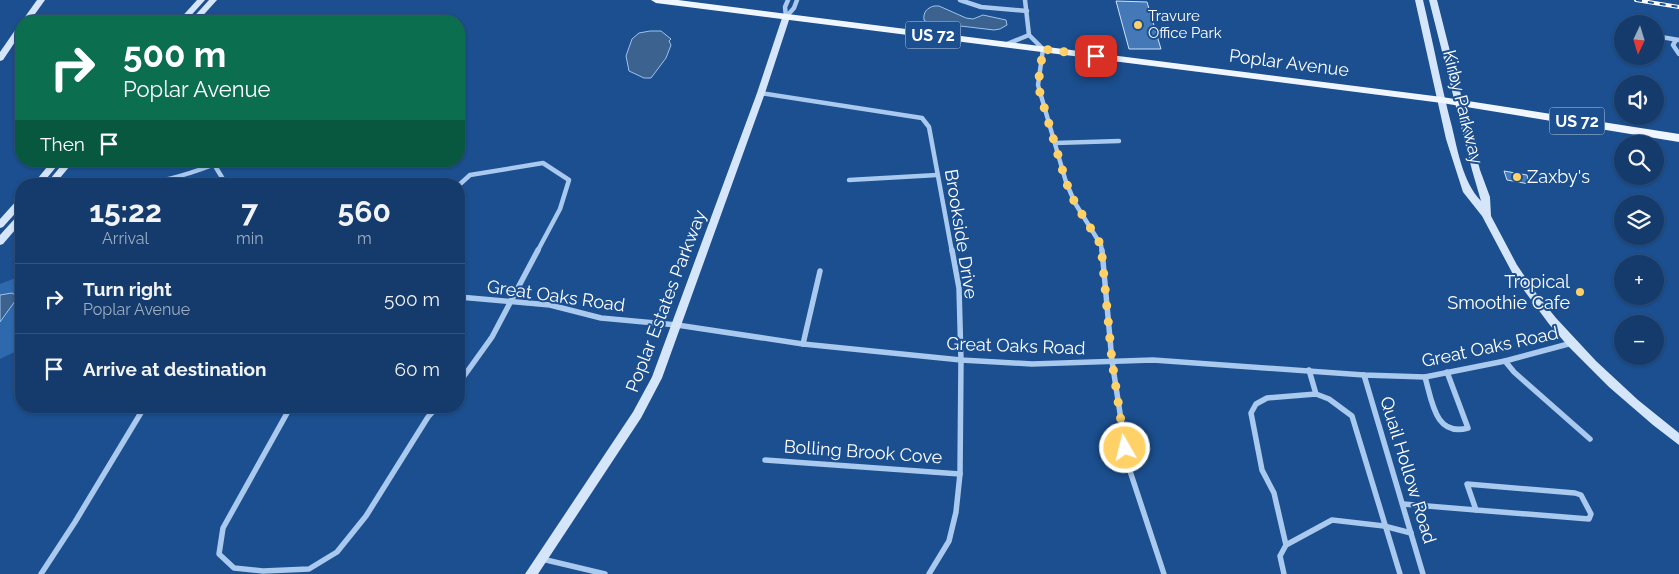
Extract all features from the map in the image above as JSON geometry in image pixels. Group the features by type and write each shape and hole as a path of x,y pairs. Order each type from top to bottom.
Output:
{"main road":[{"path":"30,15 41,0"},
{"path":"187,15 201,0"},
{"path":"199,15 213,0"},
{"name":"Poplar Avenue","path":"656,0 1442,100 1679,138"},
{"name":"Kirby Parkway","path":"1419,0 1464,186 1468,195 1487,215"},
{"name":"Kirby Parkway","path":"1433,0 1476,170 1485,198 1487,215 1502,248 1542,308 1573,343 1627,396 1678,439"},
{"name":"Poplar Estates Parkway","path":"531,574 637,415 657,378 761,93 786,17"},
{"path":"0,58 15,37"},
{"path":"42,178 52,167"},
{"path":"55,178 65,167"},
{"path":"0,225 15,208"},
{"path":"0,241 15,224"}],"street":[{"path":"786,17 785,7 788,0"},
{"path":"786,17 794,8 797,0"},
{"path":"960,0 981,7 1027,11"},
{"path":"1025,0 1029,34 1043,49 1038,85 1055,144 1075,203 1101,245 1112,361 1128,465 1164,574"},
{"path":"1006,44 1029,34"},
{"path":"1664,38 1677,40"},
{"path":"1677,40 1672,45 1679,54"},
{"name":"Brookside Drive","path":"761,93 910,115 922,118 929,127 959,288 961,360 960,474 956,512 949,541 930,574"},
{"path":"1055,144 1119,141"},
{"path":"465,179 470,175 543,163 568,178 569,183 564,200 510,302 475,365 465,376"},
{"path":"172,178 186,175 203,167"},
{"path":"215,167 222,178"},
{"path":"849,180 937,175"},
{"path":"803,344 820,270"},
{"name":"Great Oaks Road","path":"465,297 550,305 601,318 677,325 803,344 961,360 1032,364 1153,360 1364,375 1425,377 1505,361 1573,343"},
{"path":"1505,361 1514,372 1590,439"},
{"path":"1309,370 1316,394"},
{"path":"1425,377 1440,422 1449,430 1461,431 1468,428 1447,372"},
{"name":"Quail Hollow Road","path":"1364,375 1424,574"},
{"path":"1286,545 1274,493 1262,470 1251,413 1256,404 1267,398 1316,394 1336,404 1352,416 1400,574"},
{"path":"41,574 75,522 141,413"},
{"path":"287,413 223,528 219,554 234,568 263,571 309,569 337,552 366,516 432,413"},
{"name":"Bolling Brook Cove","path":"764,460 960,474"},
{"path":"1403,504 1476,510 1589,519 1591,514 1581,495 1575,493 1467,484 1476,510"},
{"path":"1284,574 1280,556 1286,545 1332,520 1384,526 1411,533"},
{"path":"541,559 605,574"}],"shaded area":[{"path":"939,6 966,18 973,19 983,15 1006,20 1007,25 994,30 927,22 924,20 925,13 927,9"},
{"path":"661,31 671,39 669,41 671,45 666,58 651,78 644,78 629,71 626,56 632,39 639,33"},
{"path":"15,278 15,352 0,359 0,284"},
{"path":"12,293 15,295 15,301 0,322 0,295"}],"building":[{"name":"Travure Office Park","path":"1116,1 1147,2 1161,49 1129,49"},
{"name":"Zaxby's","path":"1504,171 1527,175 1529,184 1507,180"}],"railway":[{"path":"1636,0 1679,7"}],"place":[{"name":"Travure Office Park","path":"1138,25"},
{"name":"Zaxby's","path":"1517,177"},
{"name":"Tropical Smoothie Cafe","path":"1580,292"}],"route":[{"path":"1096,56 1043,49 1038,85 1066,182 1075,203 1101,245 1112,361 1125,448"}]}
